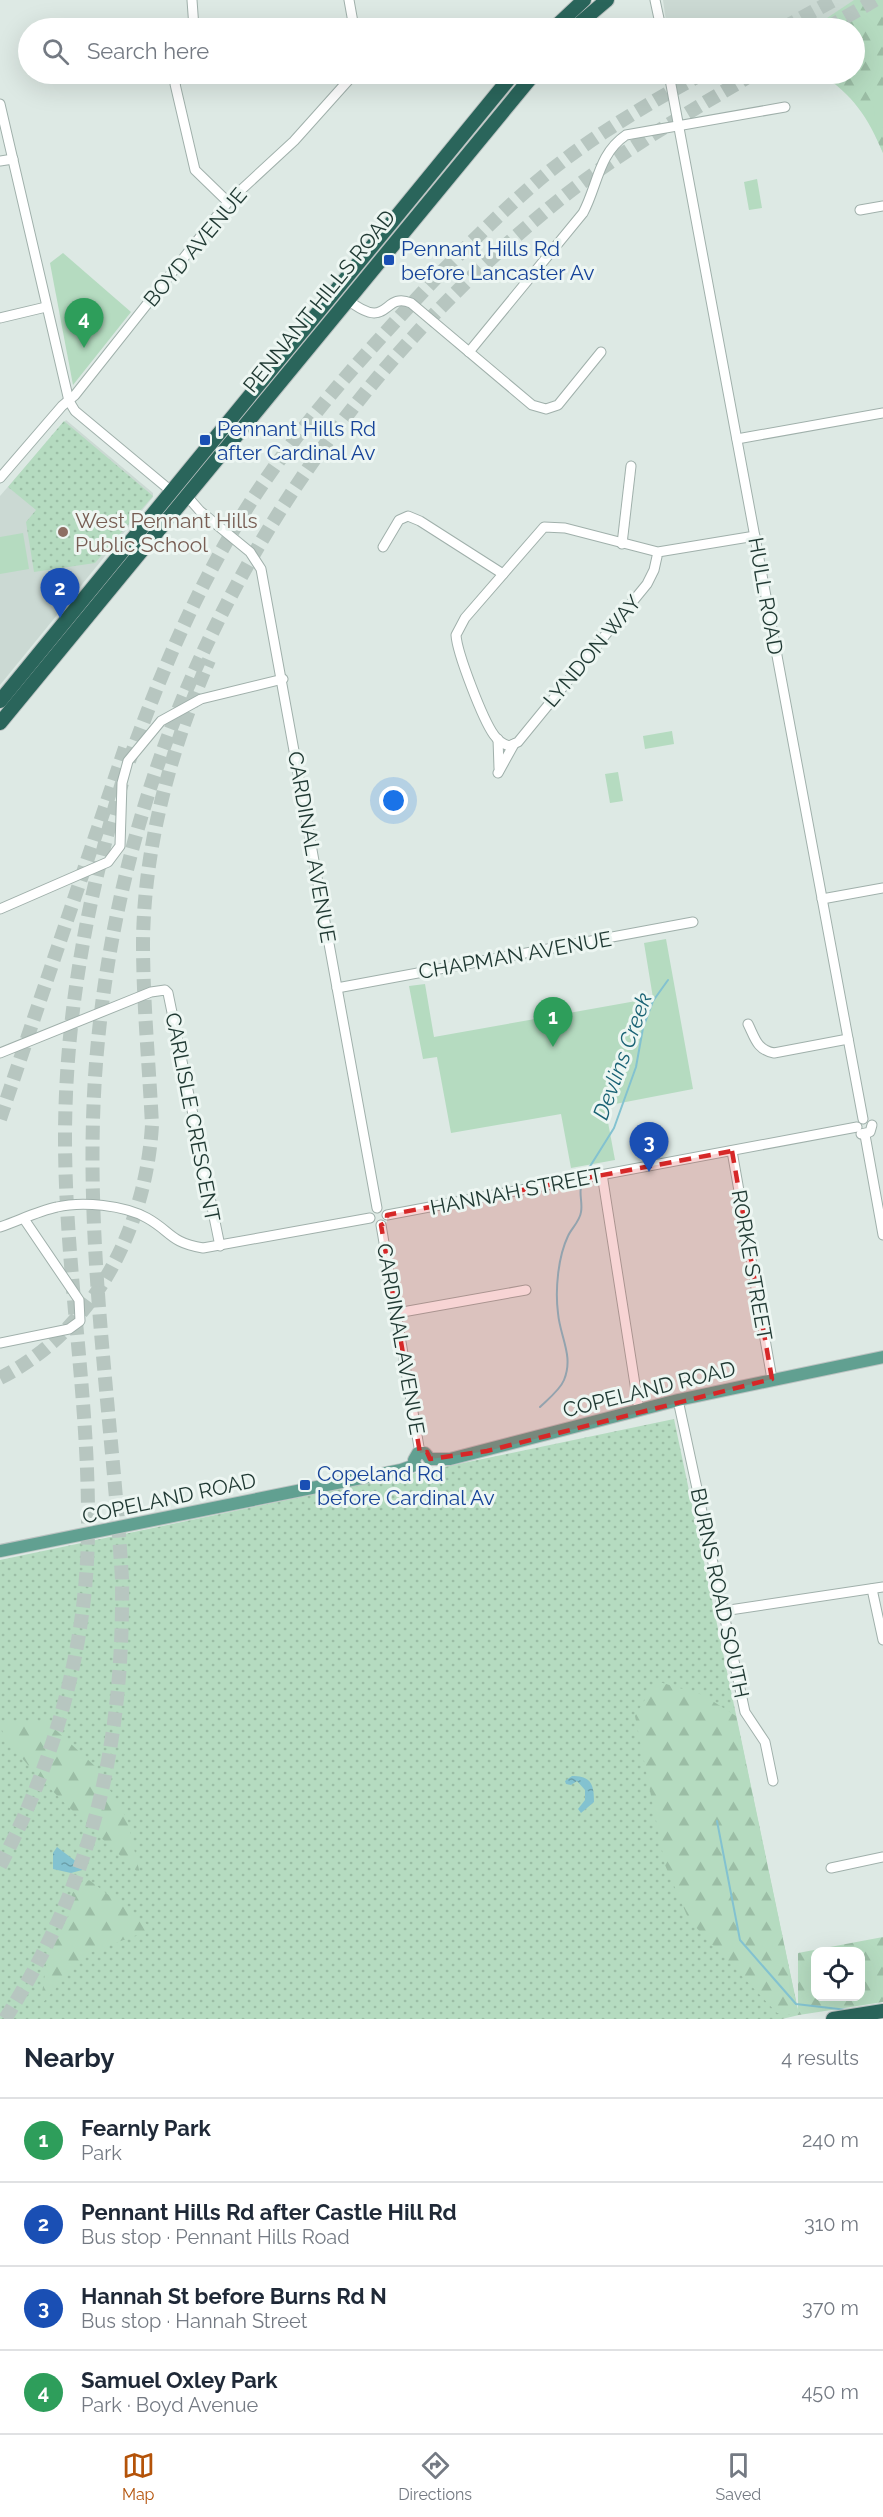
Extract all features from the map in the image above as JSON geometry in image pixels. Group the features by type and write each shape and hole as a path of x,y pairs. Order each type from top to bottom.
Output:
{"highway":[{"path":"565,18 584,0"},
{"path":"586,18 607,0"},
{"name":"PENNANT HILLS ROAD","path":"0,723 174,498 505,84"},
{"name":"PENNANT HILLS ROAD","path":"0,701 174,498 197,483 526,84"},
{"path":"833,2019 883,2011"}],"main road":[{"name":"COPELAND ROAD","path":"0,1551 401,1470 421,1459 450,1459 487,1451 678,1400 882,1358"}],"street":[{"path":"192,0 193,18"},
{"path":"349,0 352,18"},
{"path":"655,0 659,18"},
{"path":"175,84 195,170 228,202"},
{"name":"BOYD AVENUE","path":"0,478 62,406 69,401 228,202 294,141 345,84"},
{"name":"HULL ROAD","path":"671,84 848,1039 860,1123"},
{"name":"CARDINAL AVENUE","path":"0,104 69,401 75,411 174,498 200,511 250,552 261,569 283,679 377,1208"},
{"path":"469,352 584,213 593,195 603,158 612,144 626,135 679,128 785,107"},
{"path":"0,161 13,159"},
{"path":"860,210 883,206"},
{"path":"348,300 364,312 371,314 382,311 397,301 406,301 532,405 546,409 558,405 601,352"},
{"path":"0,318 46,307"},
{"path":"737,439 883,413"},
{"path":"622,544 631,466"},
{"name":"CARDINAL AVENUE","path":"174,498 200,511"},
{"path":"383,547 399,520 408,516 420,521 503,574"},
{"name":"LYNDON WAY","path":"658,552 654,570 647,584 514,744 499,770 498,739 490,729 462,660 456,635 462,622 544,528 565,528 658,552 754,536"},
{"path":"0,909 108,862 120,846 122,783 128,761 161,721 201,699 283,679"},
{"path":"498,739 507,746 514,744"},
{"path":"822,899 883,888"},
{"name":"CHAPMAN AVENUE","path":"337,988 693,922"},
{"name":"CARLISLE CRESCENT","path":"0,1053 166,986 220,1246"},
{"path":"748,1023 758,1045 764,1051 774,1053 848,1039"},
{"path":"865,1135 860,1133 860,1123 868,1120 872,1125"},
{"name":"HANNAH STREET","path":"387,1215 732,1151 860,1123"},
{"path":"872,1125 883,1123"},
{"path":"865,1135 870,1132 872,1125"},
{"path":"865,1135 883,1235"},
{"name":"RORKE STREET","path":"732,1151 772,1379"},
{"path":"598,1175 639,1410"},
{"path":"0,1227 63,1206 128,1210 148,1218 177,1242 203,1248 370,1218"},
{"path":"377,1208 384,1210 387,1215 381,1225 372,1223 370,1218 371,1212 377,1208"},
{"path":"0,1342 69,1329 80,1321 78,1300 24,1219"},
{"name":"CARDINAL AVENUE","path":"381,1225 421,1459"},
{"path":"397,1313 526,1290"},
{"name":"BURNS ROAD SOUTH","path":"678,1400 745,1712 765,1742 773,1781"},
{"path":"723,1611 883,1587"},
{"path":"872,1589 883,1640"},
{"path":"831,1868 883,1857"}],"highlighted area":[{"path":"732,1151 772,1379 487,1451 430,1459 427,1452 420,1453 381,1225 387,1222 387,1215"}],"shaded area":[{"path":"663,0 883,0 883,153 870,123 844,89 836,84 865,84 865,18 666,18"},
{"name":"West Pennant Hills Public School","path":"66,420 153,493 153,497 0,685 0,496"}],"green space":[{"path":"854,0 883,0 883,153 858,108 834,84 865,84 865,18 827,18"},
{"path":"883,86 883,127 877,128 870,88"},
{"path":"757,179 762,208 749,210 744,182"},
{"path":"63,253 131,312 73,385 50,263"},
{"name":"West Pennant Hills Public School","path":"64,421 153,496 95,563 34,572 26,522 36,510 8,487"},
{"path":"23,533 29,569 0,574 0,537"},
{"path":"672,731 674,744 645,749 643,736"},
{"path":"618,772 623,801 610,803 605,774"},
{"path":"666,939 693,1089 605,1106 615,1160 571,1168 561,1114 451,1133 437,1057 423,1059 409,986 425,984 434,1037 653,998 644,943"},
{"path":"674,1419 799,2015 782,2019 0,2019 0,1560"},
{"path":"656,1681 703,1695 736,1716 798,2011 798,1953 811,1951 811,2001 865,2001 865,1947 830,1947 883,1937 883,2002 799,2015 777,2013 689,1920 665,1865 635,1716"},
{"path":"46,1721 97,1768 127,1819 140,1874 38,1776 5,1736 0,1723"},
{"path":"89,1880 153,1929 86,1954 40,2006 48,1954 67,1924 72,1893"}],"water":[{"path":"572,1776 587,1779 593,1790 594,1802 581,1813 578,1809 585,1800 585,1790 577,1781 571,1785 566,1784 565,1781"},
{"path":"57,1847 82,1866 82,1870 71,1873 53,1869 53,1853"}],"waterway":[{"name":"Devlins Creek","path":"584,1176 614,1128 636,1067 643,1028 653,1001 668,980"},
{"name":"Devlins Creek","path":"540,1407 560,1387 567,1371 567,1355 559,1322 557,1284 565,1244 580,1215 582,1181"},
{"name":"Devlins Creek","path":"717,1821 740,1940 796,2004 847,2010"}],"tunnel":[{"path":"801,18 834,0"},
{"path":"844,18 875,0"},
{"path":"129,761 180,633 227,541 260,487 328,398 438,276 533,185 615,125 684,84"},
{"path":"5,2019 36,1967 82,1862 98,1808 117,1697 122,1579 96,1265 93,1202 95,1077 110,950 138,827 179,709 231,596 294,489 368,389 453,295 547,210 621,155 737,84"},
{"path":"0,1378 34,1358 63,1333 88,1304 109,1272 126,1237 139,1201 148,1163 152,1125 143,965 148,870 162,798 172,763 195,693 209,660"},
{"path":"0,1119 125,748"},
{"path":"0,1866 20,1826 52,1744 65,1701 82,1615 88,1526 87,1477 66,1186 66,1093 80,958 98,870 122,783"}],"place":[{"name":"Pennant Hills Rd before Lancaster Av","path":"389,260"},
{"name":"Samuel Oxley Park","path":"84,348"},
{"name":"Pennant Hills Rd after Cardinal Av","path":"205,440"},
{"name":"West Pennant Hills Public School","path":"63,532"},
{"name":"Pennant Hills Rd after Castle Hill Rd","path":"60,618"},
{"name":"Fearnly Park","path":"553,1047"},
{"name":"Hannah St before Burns Rd N","path":"649,1172"},
{"name":"Copeland Rd before Cardinal Av","path":"305,1485"}]}
